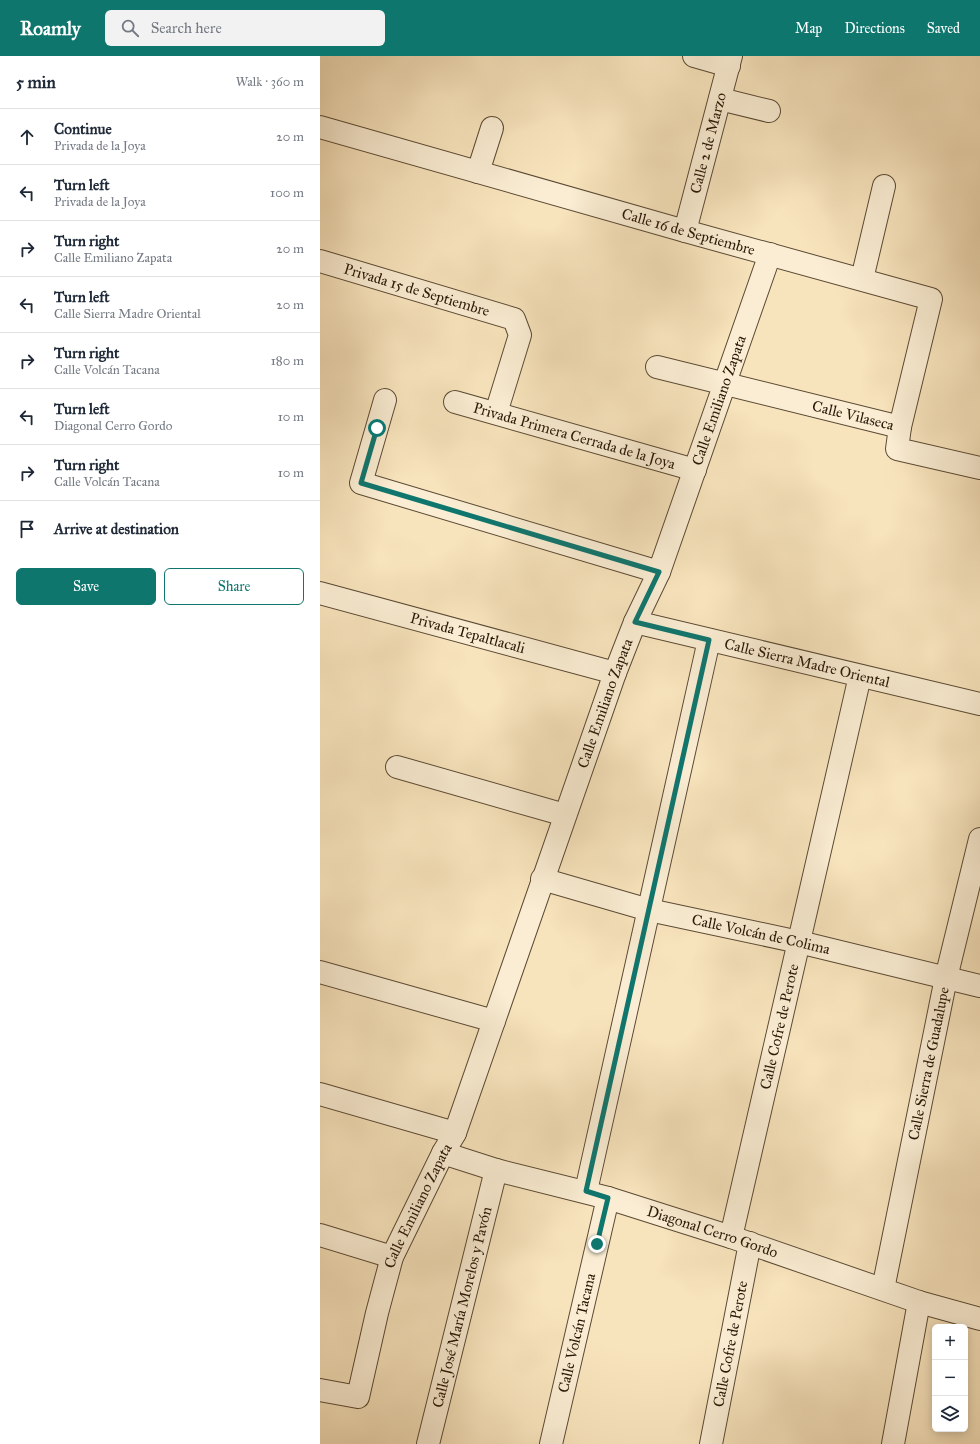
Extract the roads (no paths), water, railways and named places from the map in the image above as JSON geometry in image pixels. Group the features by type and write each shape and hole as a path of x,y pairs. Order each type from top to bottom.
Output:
{"street":[{"path":"694,56 730,61"},
{"name":"Calle 2 de Marzo","path":"685,231 730,61"},
{"path":"720,99 768,111"},
{"name":"Calle 16 de Septiembre","path":"320,127 685,231 931,299 900,426"},
{"path":"478,172 492,128"},
{"path":"862,279 884,186"},
{"name":"Calle Emiliano Zapata","path":"321,1395 358,1397 377,1313 392,1257 443,1153 455,1134 542,879 615,674 635,622 659,572 770,254"},
{"name":"Privada 15 de Septiembre","path":"320,261 514,319 520,335 496,413"},
{"name":"Calle Vilaseca","path":"657,368 900,426 897,449 980,468"},
{"path":"385,400 361,483 659,572"},
{"name":"Privada Primera Cerrada de la Joya","path":"455,402 695,470"},
{"name":"Privada Tepaltlacali","path":"320,593 615,674"},
{"name":"Calle Sierra Madre Oriental","path":"635,622 980,704"},
{"path":"586,1191 709,640"},
{"name":"Calle Cofre de Perote","path":"711,1444 740,1240 799,942 860,676"},
{"path":"397,767 565,815"},
{"name":"Calle Sierra de Guadalupe","path":"883,1289 946,978 980,839"},
{"name":"Calle Volcán de Colima","path":"542,879 649,910 799,942 980,986"},
{"path":"320,972 494,1021"},
{"path":"320,1094 455,1134"},
{"name":"Diagonal Cerro Gordo","path":"443,1153 496,1170 586,1191 740,1240 919,1302 980,1319"},
{"name":"Calle José María Morelos y Pavón","path":"428,1444 496,1170"},
{"name":"Calle Volcán Tacana","path":"551,1444 608,1198"},
{"path":"320,1235 392,1257"},
{"path":"893,1444 919,1302"}]}
